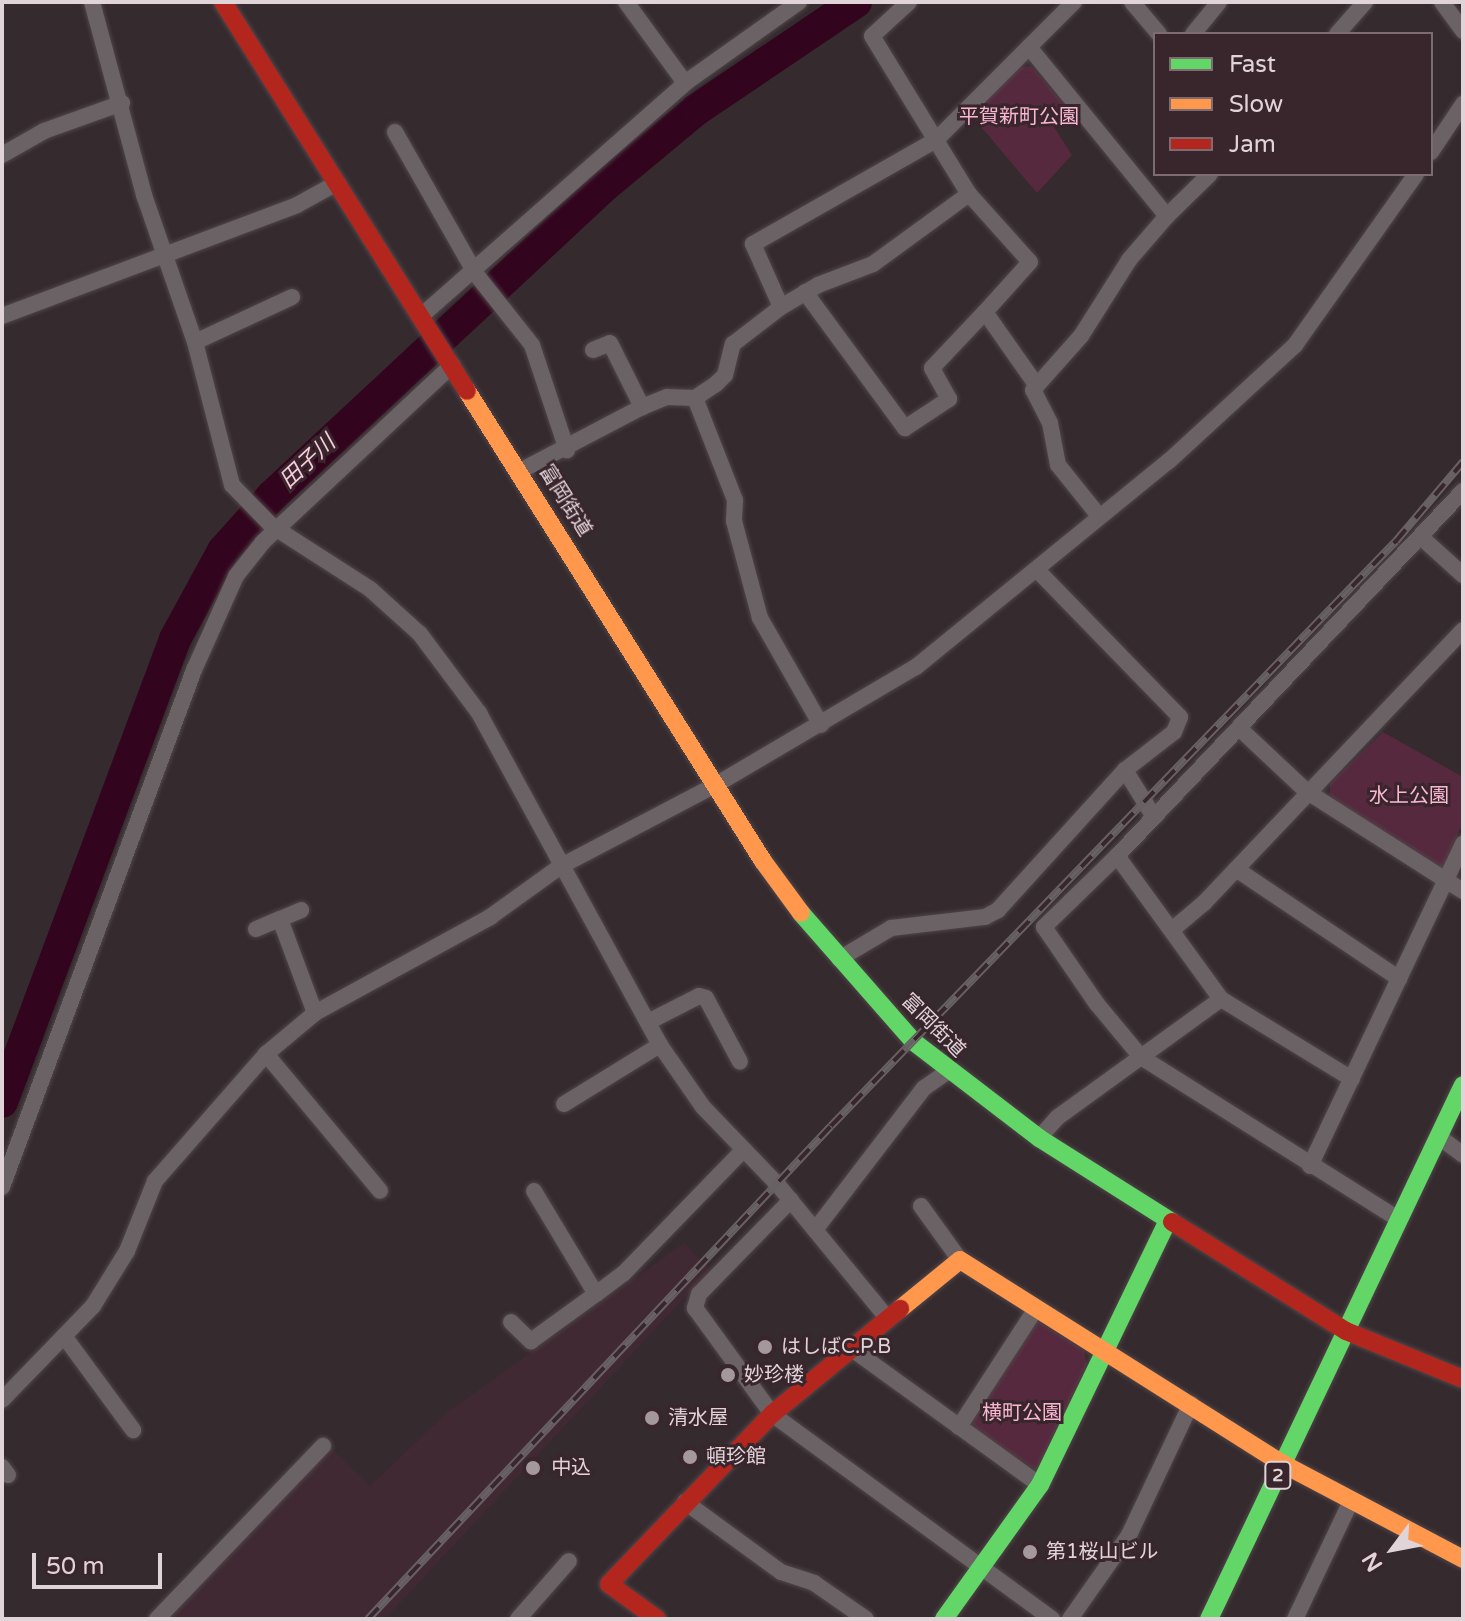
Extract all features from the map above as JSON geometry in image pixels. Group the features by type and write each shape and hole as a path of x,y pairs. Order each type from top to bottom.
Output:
{"main road":[{"path":"223,2 422,320"},
{"name":"富岡街道","path":"422,320 772,874 839,959 947,1072 1039,1138 1346,1331 1463,1379"},
{"name":"2","path":"1209,1619 1463,1085"},
{"path":"944,1619 1040,1485 1168,1220"},
{"path":"657,1619 609,1584 772,1414 960,1260 1283,1464 1463,1559"}],"street":[{"path":"92,2 163,256 195,342 239,495 274,527 370,589 420,634 479,713 660,1045 703,1107 791,1200 888,1319"},
{"path":"626,2 685,83"},
{"path":"422,320 685,83 799,2"},
{"path":"805,292 905,428 949,399 932,368 1030,262 969,194 872,36 909,2"},
{"path":"781,307 753,244 936,140 1074,2"},
{"path":"1132,2 1157,32"},
{"path":"1195,32 1219,2"},
{"path":"1339,32 1365,2"},
{"path":"1442,2 1463,31"},
{"path":"1029,47 1167,216"},
{"path":"2,155 44,131 122,103"},
{"path":"1433,149 1463,104"},
{"path":"395,132 474,271 532,345 567,450"},
{"path":"1099,516 1054,457 1050,423 1033,397 1037,386 1081,336 1129,260 1167,216 1208,176"},
{"path":"2,1400 64,1336 113,1279 155,1181 266,1054 315,1013 490,917 561,866 717,784 916,667 1038,571 1099,516 1169,461 1295,345 1415,176"},
{"path":"2,316 297,205 337,183"},
{"path":"520,471 567,450 642,407 667,397 695,398 725,375 733,344 781,307 805,292 873,264 969,194"},
{"path":"195,342 292,297"},
{"path":"985,312 1037,386"},
{"path":"593,350 610,343 642,407"},
{"path":"2,1187 208,636 236,576 274,527 448,359"},
{"path":"695,398 735,500 734,521 760,618 821,725"},
{"path":"1398,1219 1141,1057 1044,927 1117,856 1422,538 1463,491"},
{"path":"1422,538 1463,575"},
{"path":"839,959 891,928 928,920 985,917 998,910 1125,770 1166,742 1180,717 1038,571"},
{"path":"1172,930 1236,869 1306,791 1463,630"},
{"path":"1239,728 1306,791 1463,891"},
{"path":"1125,770 1154,817"},
{"path":"1310,1166 1463,844"},
{"path":"1117,856 1221,999 1352,1079"},
{"path":"1236,869 1400,979"},
{"path":"256,929 301,910"},
{"path":"280,919 315,1013"},
{"path":"648,1022 699,996 706,998 740,1062"},
{"path":"1039,1138 1058,1117 1221,999"},
{"path":"564,1104 660,1045"},
{"path":"266,1054 380,1191"},
{"path":"815,1230 924,1088 947,1072"},
{"path":"1438,1136 1463,1155"},
{"path":"511,1322 531,1341 596,1294 623,1274 742,1151"},
{"path":"534,1191 596,1294"},
{"path":"791,1200 695,1302 772,1414 1052,1619"},
{"path":"921,1206 960,1260"},
{"path":"959,1427 1035,1310"},
{"path":"64,1336 133,1430"},
{"path":"852,1349 1040,1485"},
{"path":"1070,1619 1129,1535 1191,1404"},
{"path":"157,1619 323,1446"},
{"path":"1295,1619 1351,1501"},
{"path":"685,1502 781,1572 814,1583 866,1619"},
{"path":"518,1619 569,1561"}],"shaded area":[{"path":"684,1243 710,1270 385,1619 169,1619 331,1448 370,1486 449,1411"}],"green space":[{"name":"平賀新町公園","path":"1031,66 1073,114 1054,127 1072,155 1037,193 971,115 1021,67"},
{"name":"水上公園","path":"1383,732 1463,777 1463,823 1441,870 1330,796 1330,783"},
{"name":"横町公園","path":"1038,1321 1084,1350 1087,1365 1037,1471 974,1429 973,1419"}],"waterway":[{"name":"田子川","path":"2,1102 175,639 223,551 272,496 601,189 696,110 856,2"}],"railway":[{"path":"368,1619 831,1126 1396,541 1463,462"}],"traffic: fast":[{"path":"801,913 914,1042 1039,1138 1172,1222"},
{"path":"1209,1619 1463,1085"},
{"path":"944,1619 1040,1485 1168,1220"}],"traffic: slow":[{"path":"467,391 763,861 801,913"},
{"path":"900,1309 960,1260 1283,1464 1463,1559"}],"traffic: jam":[{"path":"223,2 467,391"},
{"path":"1172,1222 1346,1331 1463,1379"},
{"path":"657,1619 609,1584 772,1414 900,1309"}],"place":[{"name":"はしばC.P.B","path":"765,1347"},
{"name":"妙珍楼","path":"728,1375"},
{"name":"清水屋","path":"652,1418"},
{"name":"頓珍館","path":"690,1457"},
{"name":"中込","path":"533,1468"},
{"name":"第1桜山ビル","path":"1030,1552"}]}
